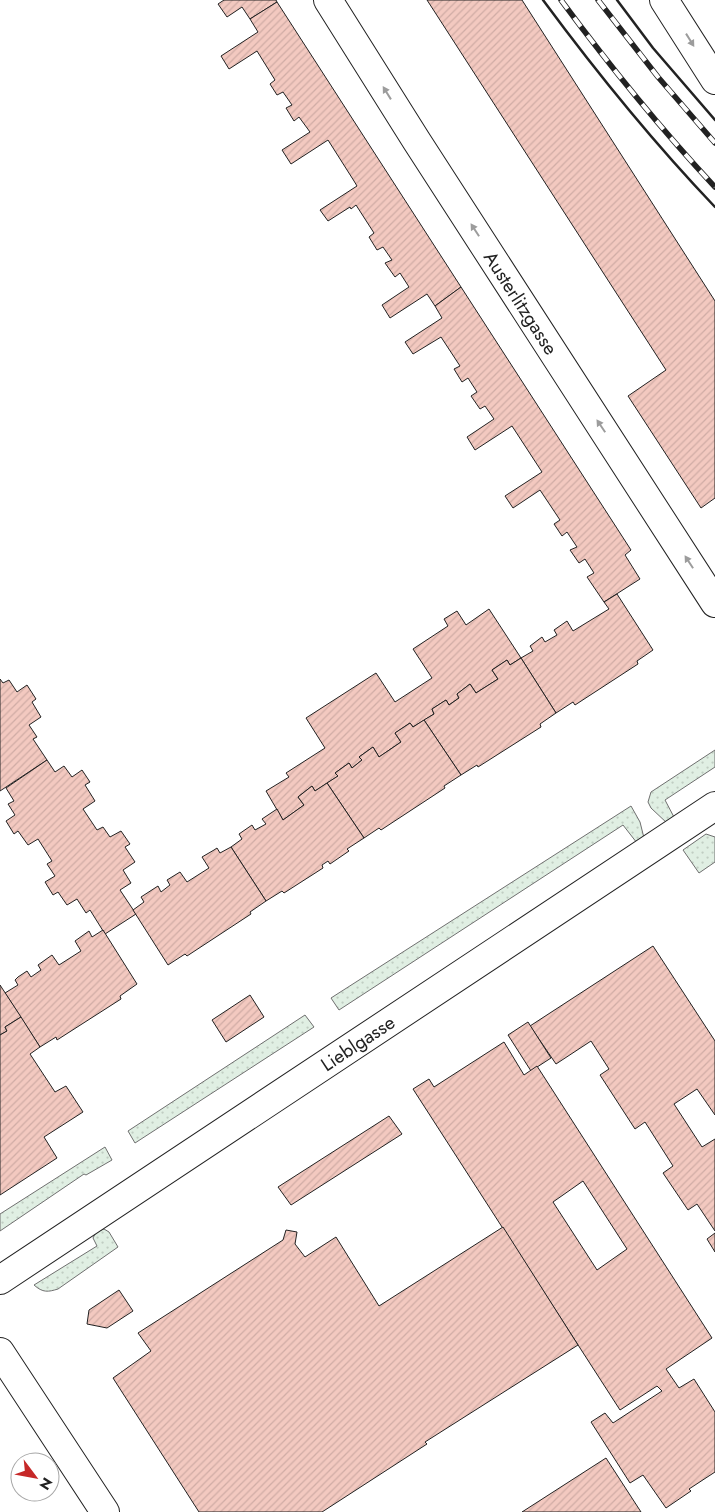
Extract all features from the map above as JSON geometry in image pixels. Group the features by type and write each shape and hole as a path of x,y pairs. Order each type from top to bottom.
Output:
{"street":[{"name":"Austerlitzgasse","path":"328,0 416,140 715,603"},
{"path":"664,0 715,80"},
{"name":"Lieblgasse","path":"0,1280 715,806"},
{"path":"0,1352 104,1512"}],"green space":[{"path":"715,750 715,767 665,800 675,819 668,824 651,808 648,802 651,792"},
{"path":"631,806 640,822 644,838 637,843 623,825 339,1010 331,998"},
{"path":"706,834 715,837 715,862 699,873 683,850"},
{"path":"305,1015 314,1027 135,1143 128,1131"},
{"path":"105,1147 112,1160 86,1175 84,1174 0,1231 0,1214"},
{"path":"104,1229 109,1232 118,1247 58,1289 46,1291 34,1285 97,1246 93,1238 96,1232"}],"building":[{"path":"224,0 276,0 277,2 250,19 242,7 227,17 218,4"},
{"path":"427,0 522,0 715,301 715,498 701,508 628,396 666,370"},
{"path":"277,2 461,287 435,306 427,294 390,318 382,305 409,287 400,273 395,277 385,263 392,260 383,247 377,250 369,237 374,233 356,205 328,221 320,210 357,186 328,140 291,164 282,150 310,132 299,117 294,121 286,108 292,105 283,92 277,95 270,84 275,80 257,51 229,69 221,56 258,32 250,19"},
{"path":"461,287 631,550 625,555 640,579 604,602 587,577 594,573 585,559 579,563 570,550 577,547 567,532 562,536 554,524 560,520 540,490 513,508 505,496 542,472 512,426 475,450 467,437 494,419 485,406 480,409 471,396 477,392 468,378 462,382 454,369 460,366 441,337 413,354 405,342 442,318 435,306"},
{"path":"617,594 653,650 637,661 638,664 575,705 573,702 556,713 521,658 533,651 530,646 542,637 545,642 557,635 554,630 567,621 573,631 609,609 604,602"},
{"path":"489,609 521,658 510,665 507,660 492,670 498,679 476,693 470,684 457,694 459,698 449,705 446,700 432,709 434,714 413,727 410,723 395,733 401,742 379,757 373,747 359,757 362,760 352,768 349,763 335,773 338,776 315,791 312,786 298,797 304,805 283,820 266,791 289,777 286,773 325,748 306,718 376,673 395,702 432,678 413,649 448,626 444,619 457,611 466,625"},
{"path":"521,658 556,713 540,724 541,727 478,767 477,765 461,775 424,720 434,714 432,709 446,700 449,705 459,698 457,694 470,684 476,693 498,679 492,670 507,660 510,665"},
{"path":"0,679 3,683 9,680 17,692 27,685 36,699 32,702 41,717 29,725 37,737 33,739 47,760 0,791"},
{"path":"424,720 461,775 444,786 445,788 381,830 379,828 364,838 327,783 338,776 335,773 349,763 352,768 362,760 359,757 373,747 379,757 401,742 395,733 410,723 413,727"},
{"path":"47,760 55,772 64,766 72,777 82,770 90,782 85,785 95,801 83,809 97,830 103,827 110,837 121,831 130,844 125,847 135,862 123,870 131,883 120,890 136,914 105,934 90,910 86,913 77,899 67,905 58,892 53,895 45,882 55,876 47,864 52,861 38,839 28,845 18,831 14,834 6,821 15,815 8,804 14,801 6,788"},
{"path":"327,783 364,838 347,849 349,851 330,864 328,861 322,865 323,868 284,893 282,891 266,901 231,847 242,839 239,834 252,825 255,830 266,824 262,819 277,809 283,820 304,805 298,797 312,786 315,791"},
{"path":"231,847 266,901 250,912 251,914 187,956 185,954 168,965 133,910 144,902 141,897 158,886 161,892 170,885 167,880 180,872 187,882 209,868 202,857 217,848 220,853"},
{"path":"103,930 137,984 120,996 121,999 57,1040 56,1037 40,1047 5,993 18,985 15,980 27,971 31,977 41,970 38,965 52,955 59,965 81,951 75,941 89,931 92,937"},
{"path":"653,946 715,1041 715,1115 697,1089 674,1104 702,1147 715,1139 715,1231 697,1204 688,1210 663,1173 673,1166 645,1122 635,1129 600,1075 609,1069 591,1041 556,1064 530,1026"},
{"path":"0,985 21,1017 5,1027 7,1031 0,1035"},
{"path":"250,995 264,1017 226,1042 212,1020"},
{"path":"21,1017 40,1047 30,1054 55,1092 66,1086 83,1112 44,1137 57,1158 0,1195 0,1035 7,1031 5,1027"},
{"path":"528,1022 551,1058 531,1071 508,1035"},
{"path":"504,1042 524,1075 537,1066 712,1338 666,1369 679,1388 694,1379 715,1412 715,1472 689,1489 691,1491 666,1508 643,1475 630,1483 591,1422 605,1413 613,1423 662,1391 657,1386 620,1410 413,1089 429,1079 434,1087","holes":["583,1181 627,1249 597,1270 553,1202"]},
{"path":"389,1116 402,1134 291,1205 278,1187"},
{"path":"503,1227 578,1345 425,1442 427,1444 322,1512 199,1512 113,1378 151,1351 138,1333 283,1240 286,1230 297,1232 295,1244 305,1257 336,1237 379,1306"},
{"path":"715,1233 715,1252 707,1239"},
{"path":"119,1290 133,1311 107,1328 87,1324 89,1310"},
{"path":"606,1458 641,1512 522,1512"}],"railway":[{"path":"561,0 635,96 715,187"},
{"path":"598,0 658,77 715,143"}],"wall":[{"path":"543,0 626,106 715,207"},
{"path":"617,0 653,48 715,120"}]}
